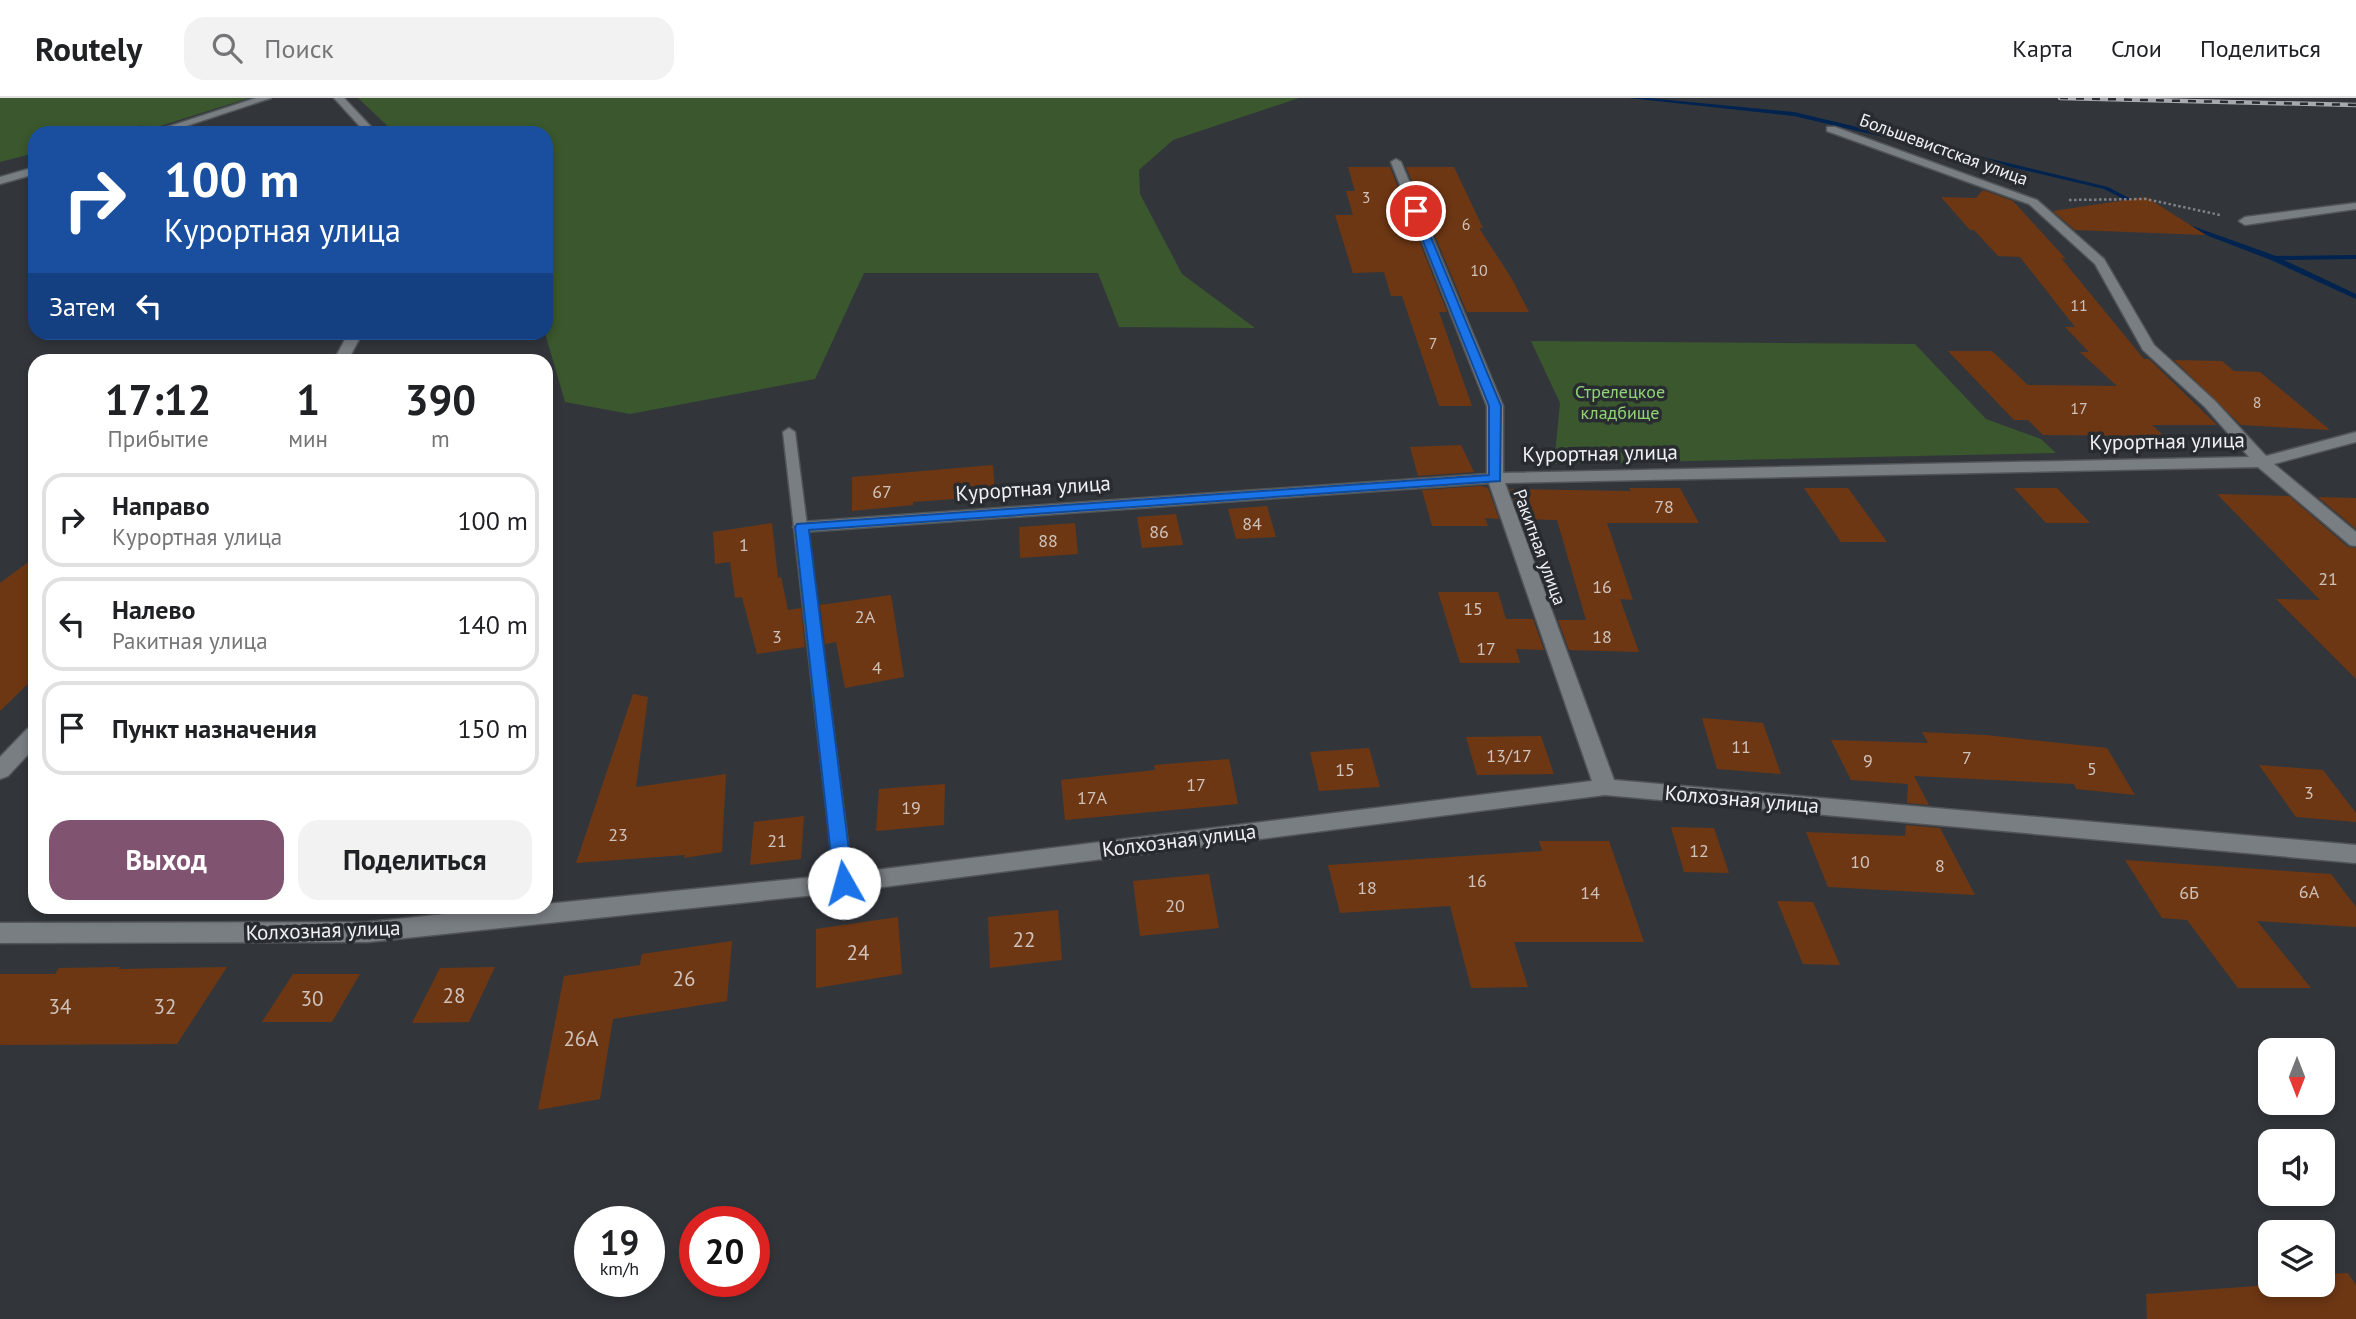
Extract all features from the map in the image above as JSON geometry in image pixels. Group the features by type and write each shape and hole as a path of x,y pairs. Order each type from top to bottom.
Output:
{"street":[{"path":"176,126 266,98"},
{"path":"339,98 365,126"},
{"name":"Большевистская улица","path":"1831,129 2034,202 2100,262 2148,347 2210,404 2262,462 2356,541"},
{"name":"Ракитная улица","path":"1396,162 1495,406 1495,478 1605,787"},
{"path":"0,181 28,172"},
{"path":"2245,221 2356,206"},
{"name":"Курортная улица","path":"802,527 1495,478 2262,462 2356,436"},
{"path":"0,771 28,741"},
{"name":"Колхозная улица","path":"553,913 844,883 1605,787 2356,854"},
{"name":"Колхозная улица","path":"0,933 368,932 543,914"}],"lane":[{"path":"789,432 844,883"}],"path":[{"path":"2099,199 2146,199 2245,221"}],"green space":[{"path":"0,98 249,98 160,126 140,126 150,123 138,126 28,126 28,155 0,162"},
{"path":"358,98 1299,98 1173,140 1139,170 1140,194 1182,274 1255,328 1119,327 1098,273 864,273 815,379 630,414 565,402 547,340 553,340 553,126 388,126"},
{"name":"Стрелецкое кладбище","path":"1531,341 1915,344 1986,419 2041,439 2056,453 1554,464 1560,403"}],"building":[{"path":"1348,167 1390,167 1447,312 1439,312 1472,406 1439,406 1402,296 1391,296 1384,272 1353,273 1335,215 1353,215 1346,191 1355,191"},
{"path":"1406,167 1454,167 1483,228 1479,228 1512,279 1529,312 1467,312"},
{"path":"1983,190 2013,201 2066,259 2061,258 2144,359 2149,359 2217,425 2152,425 2164,436 2043,435 2028,420 2014,420 1948,351 1992,351 2028,385 2117,386 2080,352 2089,352 2065,327 2075,327 2020,257 1998,256 1941,197 1976,198"},
{"path":"2146,197 2206,235 2075,230 2053,211"},
{"path":"2174,360 2222,361 2234,371 2260,372 2330,430 2241,425"},
{"path":"1461,445 1474,472 1418,476 1410,447"},
{"path":"993,465 995,496 913,502 913,505 852,511 852,477"},
{"path":"1481,486 1488,488 1499,519 1485,518 1488,526 1432,526 1422,490"},
{"path":"1629,488 1680,488 1699,523 1607,523 1633,600 1620,599 1639,652 1569,650 1558,620 1586,620 1557,520 1521,519 1510,489 1631,491"},
{"path":"1804,488 1848,488 1887,542 1841,542"},
{"path":"2014,488 2057,488 2090,523 2046,523"},
{"path":"2217,494 2289,496 2348,547 2356,548 2356,679 2276,599 2320,600"},
{"path":"2318,497 2356,498 2356,529"},
{"path":"1267,506 1276,537 1236,539 1228,509"},
{"path":"1176,514 1183,545 1142,548 1137,517"},
{"path":"772,523 778,578 781,577 788,610 801,608 805,647 757,654 742,597 735,598 730,562 715,564 713,532"},
{"path":"1075,523 1078,554 1020,558 1019,527"},
{"path":"28,562 28,684 0,711 0,583"},
{"path":"1438,592 1498,592 1506,619 1533,619 1544,650 1516,649 1520,663 1460,663"},
{"path":"891,595 904,677 845,688 836,642 825,644 820,605"},
{"path":"633,694 648,697 636,787 726,774 722,852 684,858 685,855 576,863"},
{"path":"1702,718 1763,723 1781,774 1717,769"},
{"path":"1922,732 1986,735 2107,748 2135,795 2076,789 2074,784 1914,776 1929,805 1907,803 1908,784 1851,780 1831,740 1928,743"},
{"path":"1541,736 1554,774 1477,775 1466,737"},
{"path":"1369,748 1380,787 1319,791 1310,752"},
{"path":"1229,759 1238,804 1065,820 1061,780 1155,770 1154,765"},
{"path":"2259,765 2323,770 2356,813 2356,822 2296,817"},
{"path":"945,784 944,825 876,831 879,789"},
{"path":"804,816 801,859 750,865 754,822"},
{"path":"1906,825 1940,828 1975,895 1828,887 1806,832 1905,836"},
{"path":"1671,827 1714,828 1729,873 1684,872"},
{"path":"1539,841 1609,841 1644,942 1514,942 1528,987 1471,988 1450,906 1340,913 1328,865 1542,851"},
{"path":"2125,860 2331,874 2356,907 2356,927 2257,921 2311,988 2238,988 2187,920 2162,918"},
{"path":"1209,874 1219,928 1140,936 1133,881"},
{"path":"1777,901 1813,902 1840,965 1803,964"},
{"path":"1058,910 1062,960 990,968 988,917"},
{"path":"898,917 902,974 816,988 816,929"},
{"path":"732,941 727,1001 613,1019 600,1099 538,1110 564,976 640,965 642,954"},
{"path":"120,967 118,969 227,967 177,1044 0,1045 0,974 55,974 59,968"},
{"path":"495,967 469,1022 412,1023 440,968"},
{"path":"293,974 360,974 332,1022 262,1022"},
{"path":"2348,1273 2356,1285 2356,1319 2147,1319 2146,1294 2258,1286 2258,1297 2335,1297 2335,1274"}],"waterway":[{"path":"1632,98 1794,114 2106,188 2143,207"},
{"path":"2182,224 2274,258 2356,297"},
{"path":"2278,258 2356,257"}],"railway":[{"path":"2060,98 2356,105"}],"route":[{"path":"844,883 802,527 1495,478 1495,406 1416,211"}]}
